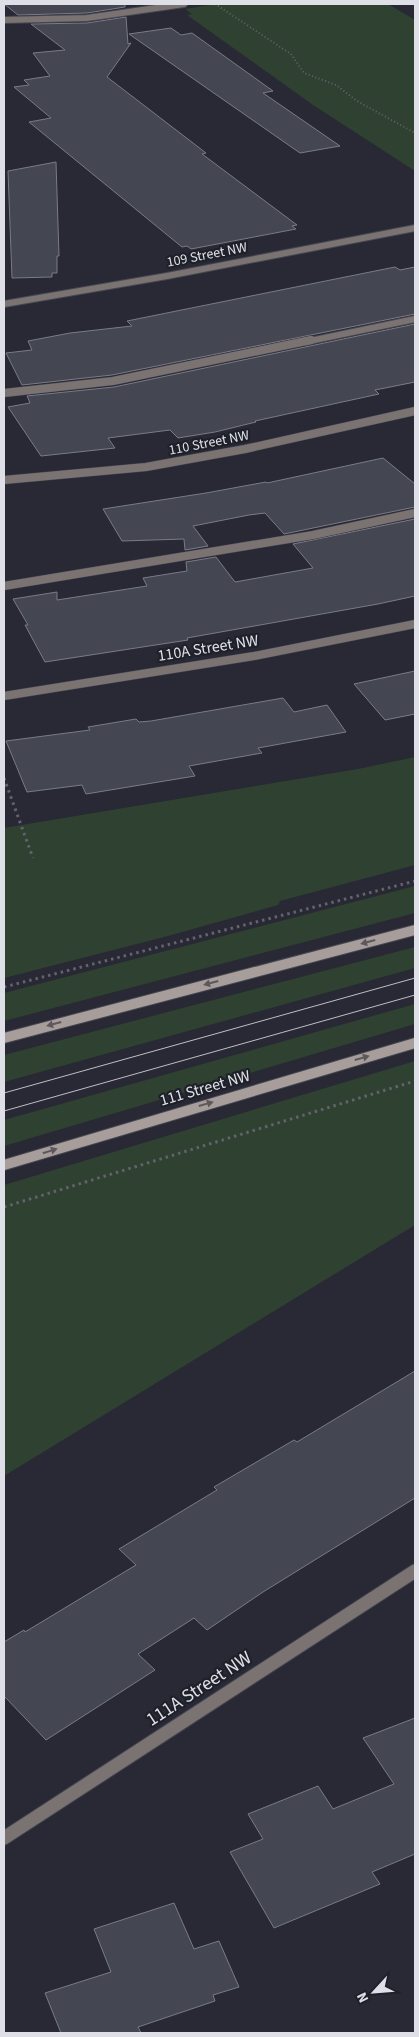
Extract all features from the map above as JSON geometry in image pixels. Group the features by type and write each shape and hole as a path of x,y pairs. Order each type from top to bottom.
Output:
{"main road":[{"path":"4,1038 415,930"},
{"name":"111 Street NW","path":"4,1165 135,1124 415,1043"}],"street":[{"path":"4,20 87,18 184,4"},
{"name":"109 Street NW","path":"4,304 167,276 415,228"},
{"path":"4,393 113,381 414,321"},
{"name":"110 Street NW","path":"4,480 146,467 245,449 415,411"},
{"path":"4,586 314,535 415,513"},
{"name":"110A Street NW","path":"4,696 254,656 415,624"},
{"name":"111A Street NW","path":"4,1838 415,1571"}],"path":[{"path":"215,4 291,54 304,73 336,85 365,106 415,133"},
{"path":"4,778 32,858"},
{"path":"4,987 415,881"},
{"path":"4,1207 415,1081"}],"green space":[{"path":"216,4 388,4 415,20 415,171 313,105 187,15 192,14 185,9"},
{"path":"415,757 415,865 280,901 278,905 168,936 4,978 4,828 358,769"},
{"path":"415,886 415,913 4,1021 4,993"},
{"path":"415,947 415,968 4,1082 4,1055"},
{"path":"415,1004 415,1024 4,1146 4,1120"},
{"path":"415,1061 415,1225 4,1476 4,1185"}],"building":[{"path":"4,4 125,4 125,7 87,13 18,15"},
{"path":"126,17 128,44 131,43 107,77 206,153 202,154 297,225 292,226 296,229 191,249 187,246 182,247 29,122 51,118 14,87 29,85 24,80 50,76 33,53 65,50 31,24 87,23"},
{"path":"171,28 181,35 192,33 273,91 263,93 340,146 300,153 129,34"},
{"path":"56,162 59,256 57,256 57,273 52,273 52,277 12,278 8,171"},
{"path":"395,267 400,270 415,267 415,314 112,375 22,385 6,353 32,350 28,341 70,333 132,326 127,321"},
{"path":"415,324 415,382 375,390 379,394 255,421 215,432 178,438 170,430 108,438 115,448 41,456 8,407 30,403 27,396 114,387"},
{"path":"383,458 415,484 415,507 284,534 265,513 249,515 193,526 208,546 185,550 184,539 122,541 103,509 267,483"},
{"path":"415,519 415,596 378,604 187,638 188,640 45,662 25,625 28,625 13,599 57,592 57,600 147,586 143,578 187,571 186,562 216,557 235,582 313,568 293,544"},
{"path":"415,671 415,714 385,720 354,684"},
{"path":"283,698 294,712 327,705 346,732 258,748 262,753 189,766 195,776 86,794 82,785 27,792 6,741 90,730 88,727 136,719 139,722 151,721"},
{"path":"415,1371 415,1498 263,1592 207,1630 194,1618 138,1654 155,1670 46,1740 4,1696 4,1642 24,1630 25,1632 136,1565 119,1549 217,1490 214,1487 294,1440 297,1442"},
{"path":"415,1718 415,1854 372,1872 380,1884 274,1928 230,1852 263,1839 248,1814 318,1786 333,1809 394,1784 363,1738"},
{"path":"174,1903 194,1949 219,1941 239,1987 213,1995 215,2001 138,2027 141,2033 61,2033 45,1993 111,1972 94,1929"}],"tram line":[{"path":"4,1093 415,978"},
{"path":"4,1111 415,995"}]}
